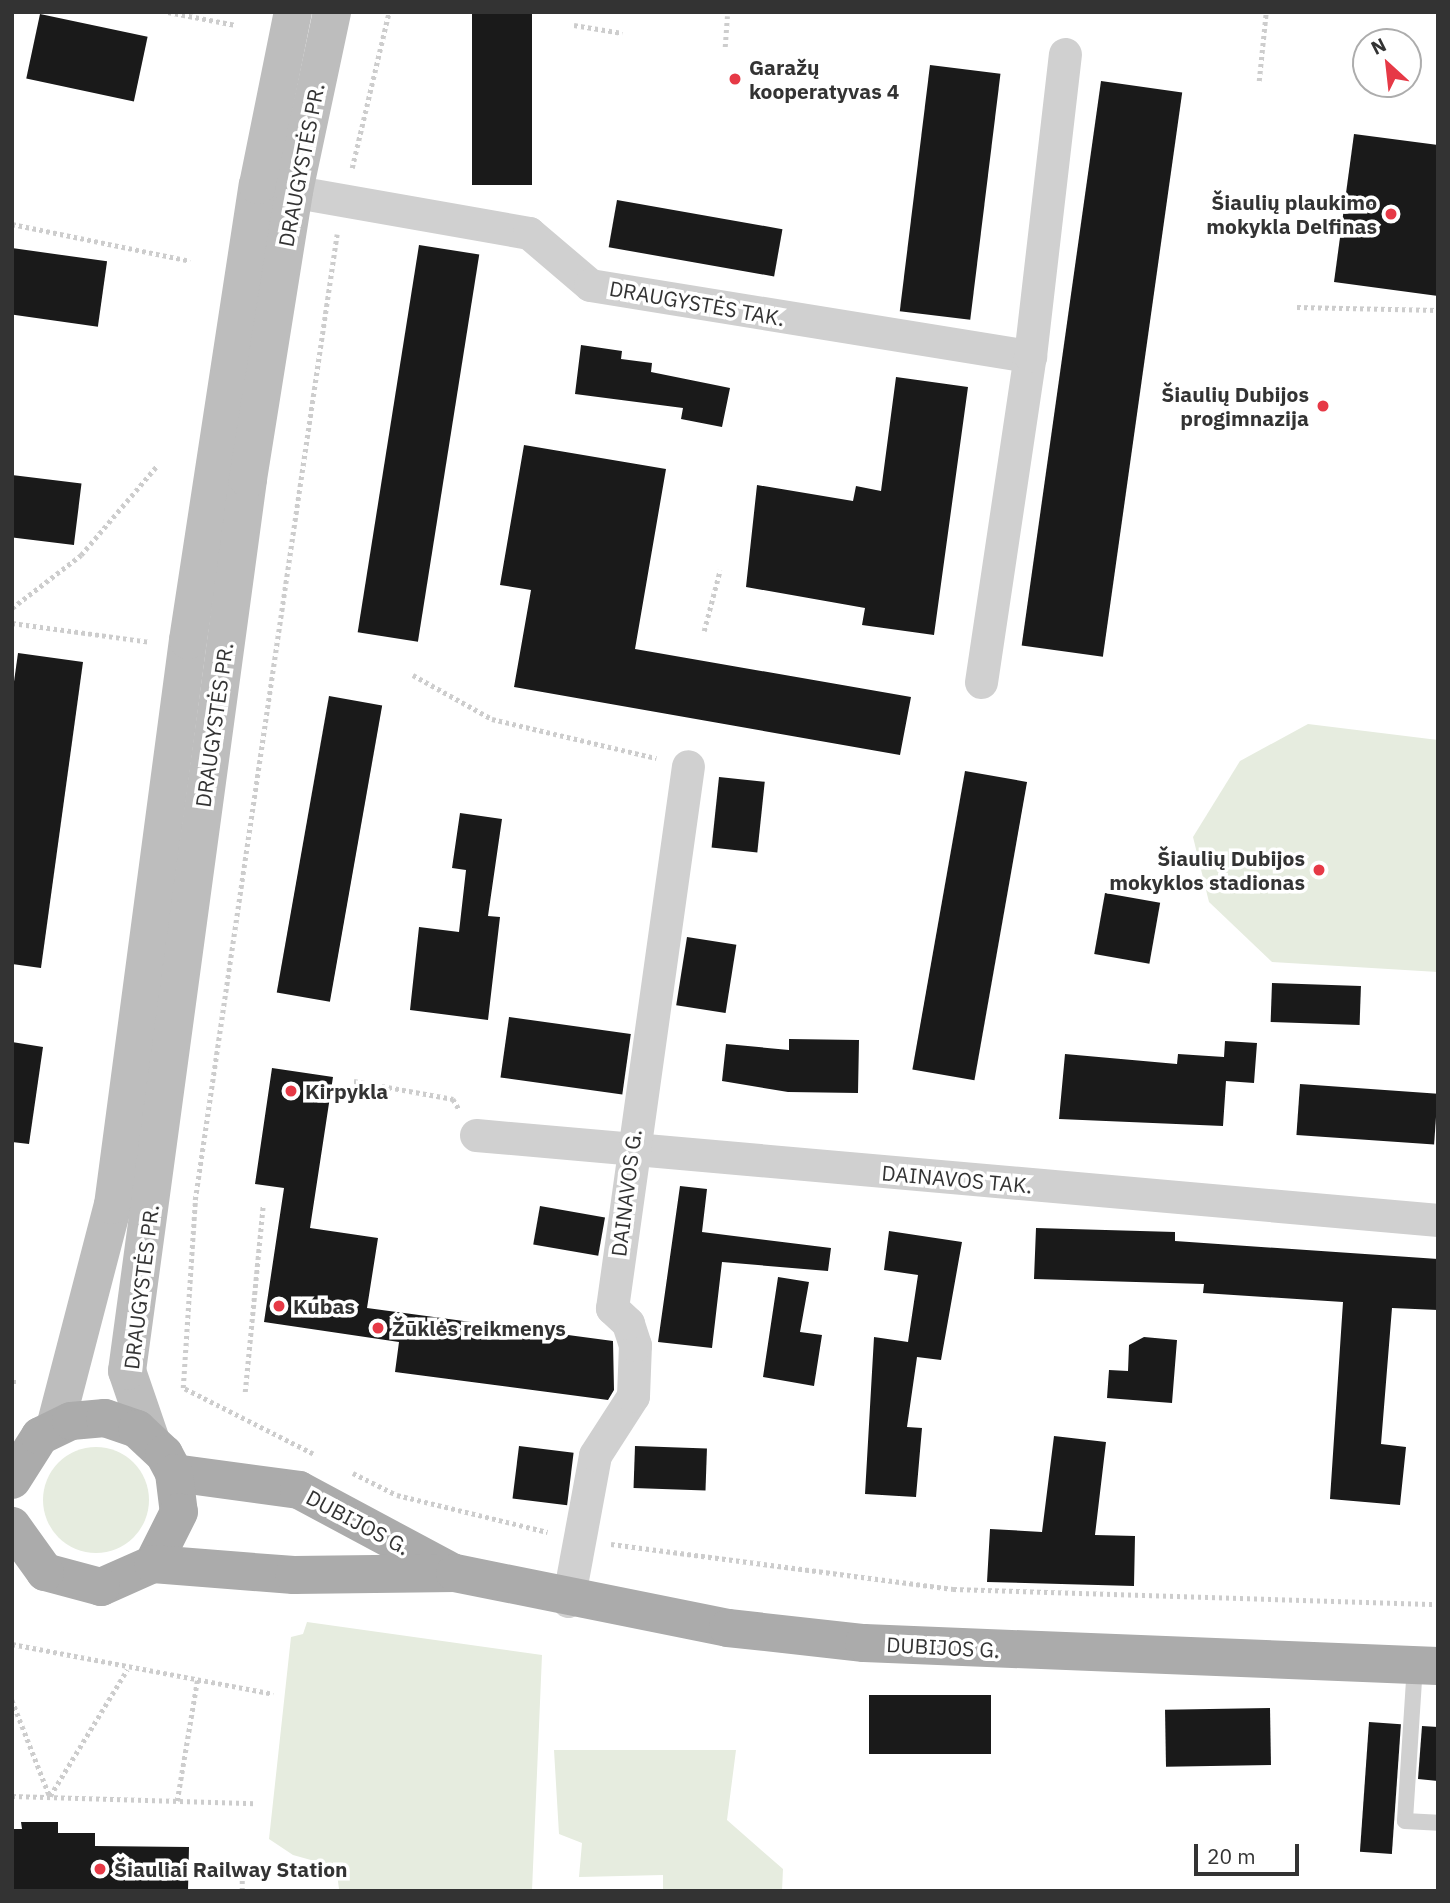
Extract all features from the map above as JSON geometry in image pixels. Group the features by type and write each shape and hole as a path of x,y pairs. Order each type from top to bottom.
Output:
{"main road":[{"name":"DRAUGYSTĖS PR.","path":"150,1438 127,1371 248,479 293,12"},
{"name":"DRAUGYSTĖS PR.","path":"27,1450 113,1205 186,654 276,188 332,12"},
{"path":"12,1526 30,1560 62,1582 120,1584 153,1564 175,1531 174,1473 150,1438 105,1418 27,1450"},
{"name":"DUBIJOS G.","path":"174,1473 299,1490 455,1573 568,1601 864,1643 1426,1666"},
{"name":"DUBIJOS G.","path":"153,1564 294,1574 455,1573"}],"street":[{"path":"981,682 1030,356 1065,54"},
{"name":"DRAUGYSTĖS TAK.","path":"276,188 529,233 590,285 1030,356"},
{"name":"DAINAVOS G.","path":"568,1601 595,1455 633,1396 635,1345 628,1323 612,1308 631,1151 688,766"},
{"name":"DAINAVOS TAK.","path":"475,1135 631,1151 1438,1220"}],"lane":[{"path":"1426,1666 1405,1821 1438,1823"}],"path":[{"path":"168,12 236,25"},
{"path":"317,1455 183,1388 195,1200 342,200 389,12"},
{"path":"1259,82 1266,12"},
{"path":"725,47 727,16"},
{"path":"574,25 622,33"},
{"path":"12,225 190,261"},
{"path":"1297,307 1438,310"},
{"path":"12,608 81,555 156,467"},
{"path":"704,631 720,570"},
{"path":"12,623 137,643"},
{"path":"413,676 492,719 688,766"},
{"path":"354,1082 453,1100 475,1135"},
{"path":"245,1392 263,1205"},
{"path":"341,1467 397,1495 579,1540 953,1589 1438,1604"},
{"path":"12,1644 127,1670 273,1694"},
{"path":"50,1797 127,1670"},
{"path":"177,1801 197,1681"},
{"path":"12,1700 50,1797"},
{"path":"12,1796 255,1802"},
{"path":"242,1874 242,1891"}],"shaded area":[{"name":"Šiaulių Dubijos mokyklos stadionas","path":"1308,724 1438,740 1438,972 1272,962 1209,902 1193,837 1240,761"},
{"path":"96,1447 116,1451 133,1463 145,1480 149,1500 145,1520 133,1537 116,1549 96,1553 76,1549 59,1537 47,1520 43,1500 47,1480 59,1463 76,1451"},
{"path":"307,1622 542,1655 532,1891 339,1889 336,1867 293,1855 269,1839 291,1637 303,1634"},
{"path":"554,1750 736,1750 727,1820 783,1869 782,1891 663,1891 663,1875 579,1877 582,1843 559,1834"}],"building":[{"path":"472,12 532,12 532,185 472,185"},
{"path":"40,14 148,37 134,101 26,79"},
{"path":"930,65 1000,74 970,320 900,311"},
{"path":"1101,81 1182,92 1103,657 1022,645"},
{"name":"Šiaulių plaukimo mokykla Delfinas","path":"1354,134 1438,145 1438,296 1334,282"},
{"path":"617,200 782,229 774,276 609,247"},
{"path":"419,245 479,255 418,642 358,632"},
{"path":"12,248 107,261 98,327 12,315"},
{"path":"581,345 622,351 621,359 652,363 651,372 730,388 722,427 681,419 683,408 575,394"},
{"path":"896,377 968,387 934,635 862,625 865,608 746,587 757,485 853,501 856,486 881,491"},
{"path":"524,445 666,469 635,649 911,697 900,755 514,687 531,590 500,585"},
{"path":"12,475 81,484 74,545 12,537"},
{"path":"18,653 83,662 41,968 12,964 12,696"},
{"path":"329,696 382,705 330,1002 277,992"},
{"path":"965,771 1027,782 974,1080 912,1069"},
{"path":"719,777 765,782 757,852 712,848"},
{"path":"460,813 502,819 488,916 500,917 488,1020 410,1010 419,927 459,932 466,870 452,868"},
{"path":"1105,893 1160,903 1149,964 1094,954"},
{"path":"687,937 736,945 726,1013 676,1005"},
{"path":"1272,983 1361,986 1360,1025 1271,1022"},
{"path":"509,1017 631,1034 622,1095 501,1077"},
{"path":"789,1039 859,1040 858,1093 788,1092 722,1081 726,1044 789,1050"},
{"path":"1225,1041 1257,1043 1254,1083 1226,1081 1223,1126 1059,1119 1065,1054 1177,1064 1178,1054 1224,1057"},
{"path":"12,1042 43,1047 29,1144 12,1142"},
{"path":"272,1068 333,1077 310,1228 378,1238 367,1308 613,1341 614,1390 608,1400 395,1372 399,1342 264,1322 284,1188 255,1184"},
{"path":"1300,1084 1438,1094 1434,1145 1296,1135"},
{"path":"680,1186 707,1189 702,1232 831,1248 828,1271 722,1262 712,1348 658,1342"},
{"path":"540,1206 605,1217 598,1256 533,1244"},
{"path":"1036,1228 1175,1232 1175,1241 1438,1259 1438,1310 1392,1308 1381,1444 1406,1447 1400,1505 1330,1499 1343,1302 1203,1293 1204,1284 1034,1279"},
{"path":"889,1231 962,1242 941,1360 917,1357 907,1427 922,1428 916,1497 865,1494 874,1337 908,1342 918,1275 884,1270"},
{"path":"778,1277 809,1282 800,1332 822,1335 814,1386 763,1377"},
{"path":"1144,1337 1177,1340 1172,1403 1107,1398 1109,1370 1128,1371 1129,1345"},
{"path":"1054,1436 1106,1442 1095,1535 1135,1536 1134,1586 987,1582 990,1529 1042,1532"},
{"path":"519,1446 574,1453 567,1505 513,1499"},
{"path":"635,1446 707,1449 705,1490 634,1488"},
{"path":"869,1695 991,1695 991,1754 869,1754"},
{"path":"1270,1708 1271,1765 1166,1767 1165,1710"},
{"path":"1369,1722 1401,1724 1392,1854 1360,1852"},
{"path":"1422,1726 1438,1727 1438,1781 1418,1779"},
{"name":"Šiauliai Railway Station","path":"21,1822 58,1822 58,1833 95,1833 95,1846 189,1847 188,1891 12,1891 12,1829 22,1829"}],"place":[{"name":"Garažų kooperatyvas 4","path":"735,79"},
{"name":"Šiaulių plaukimo mokykla Delfinas","path":"1391,214"},
{"name":"Šiaulių Dubijos progimnazija","path":"1323,406"},
{"name":"Šiaulių Dubijos mokyklos stadionas","path":"1319,870"},
{"name":"Kirpykla","path":"291,1091"},
{"name":"Kubas","path":"279,1306"},
{"name":"Žūklės reikmenys","path":"378,1328"},
{"name":"Šiauliai Railway Station","path":"100,1869"}]}
